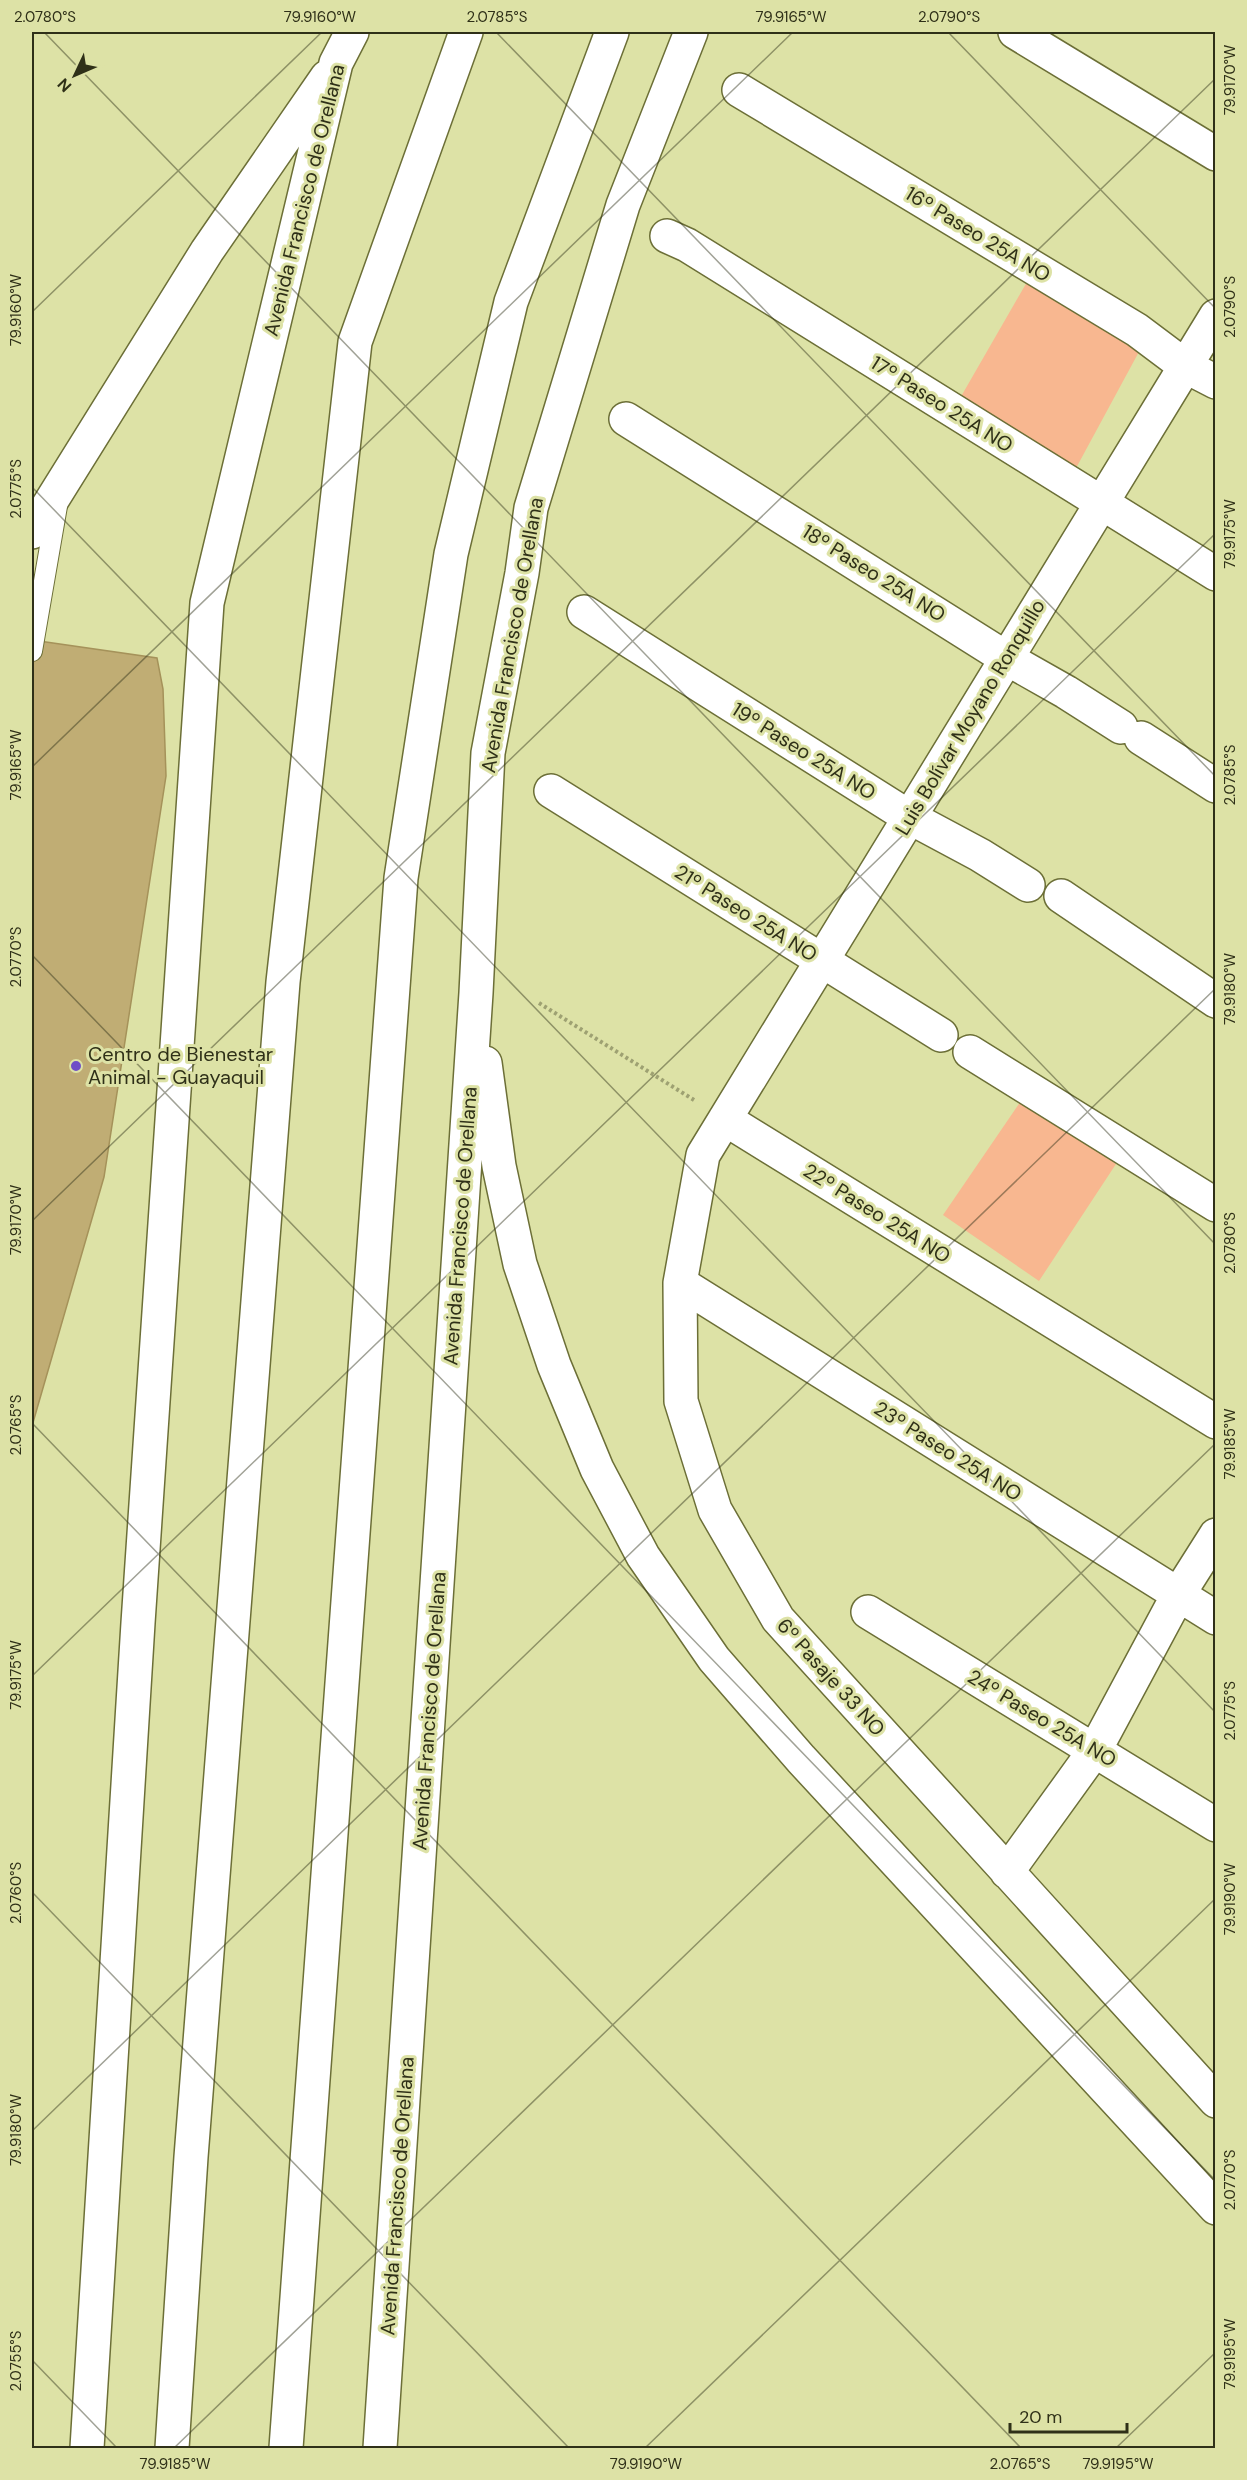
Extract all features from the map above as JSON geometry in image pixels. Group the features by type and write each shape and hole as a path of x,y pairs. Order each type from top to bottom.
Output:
{"main road":[{"name":"Avenida Francisco de Orellana","path":"87,2448 139,1611 207,603 336,63 352,32"},
{"path":"172,2448 191,2157 283,982 355,342 466,32"},
{"path":"286,2448 401,878 451,554 511,302 612,32"},
{"name":"Avenida Francisco de Orellana","path":"380,2448 476,993 488,753 520,585 531,508 623,205 691,32"},
{"path":"1015,32 1215,154"},
{"path":"32,532 207,251 336,63"},
{"name":"16º Paseo 25A NO","path":"739,90 1137,330 1185,366 1215,382"},
{"name":"17º Paseo 25A NO","path":"667,236 687,245 1215,574"},
{"name":"Luis Bolívar Moyano Ronquillo","path":"725,1119 1215,315"},
{"name":"18º Paseo 25A NO","path":"626,420 1215,786"},
{"name":"19º Paseo 25A NO","path":"584,612 909,817 980,855 1028,885"},
{"name":"21º Paseo 25A NO","path":"551,791 941,1035"},
{"path":"1061,896 1215,1001"},
{"path":"476,993 499,1166 520,1264 554,1365 597,1469 643,1556 714,1659 801,1759 1215,2208"},
{"path":"970,1052 1215,1205"},
{"name":"6º Pasaje 33 NO","path":"725,1119 704,1155 680,1283 681,1401 715,1510 777,1619 1215,2101"},
{"name":"22º Paseo 25A NO","path":"725,1119 1215,1422"},
{"name":"23º Paseo 25A NO","path":"680,1283 1215,1618"},
{"path":"1007,1872 1095,1750 1178,1595 1215,1534"},
{"name":"24º Paseo 25A NO","path":"868,1612 1215,1825"},
{"path":"1151,2032 1215,2068"}],"lane":[{"path":"32,651 60,486"}],"path":[{"path":"539,1003 725,1119"}],"shaded area":[{"path":"1027,282 1141,348 1075,470 959,400"},
{"path":"1023,1098 1116,1164 1039,1281 943,1215"}],"building":[{"name":"Centro de Bienestar Animal - Guayaquil","path":"32,640 157,658 163,689 166,776 104,1177 32,1426"}],"place":[{"name":"Centro de Bienestar Animal - Guayaquil","path":"76,1066"}]}
